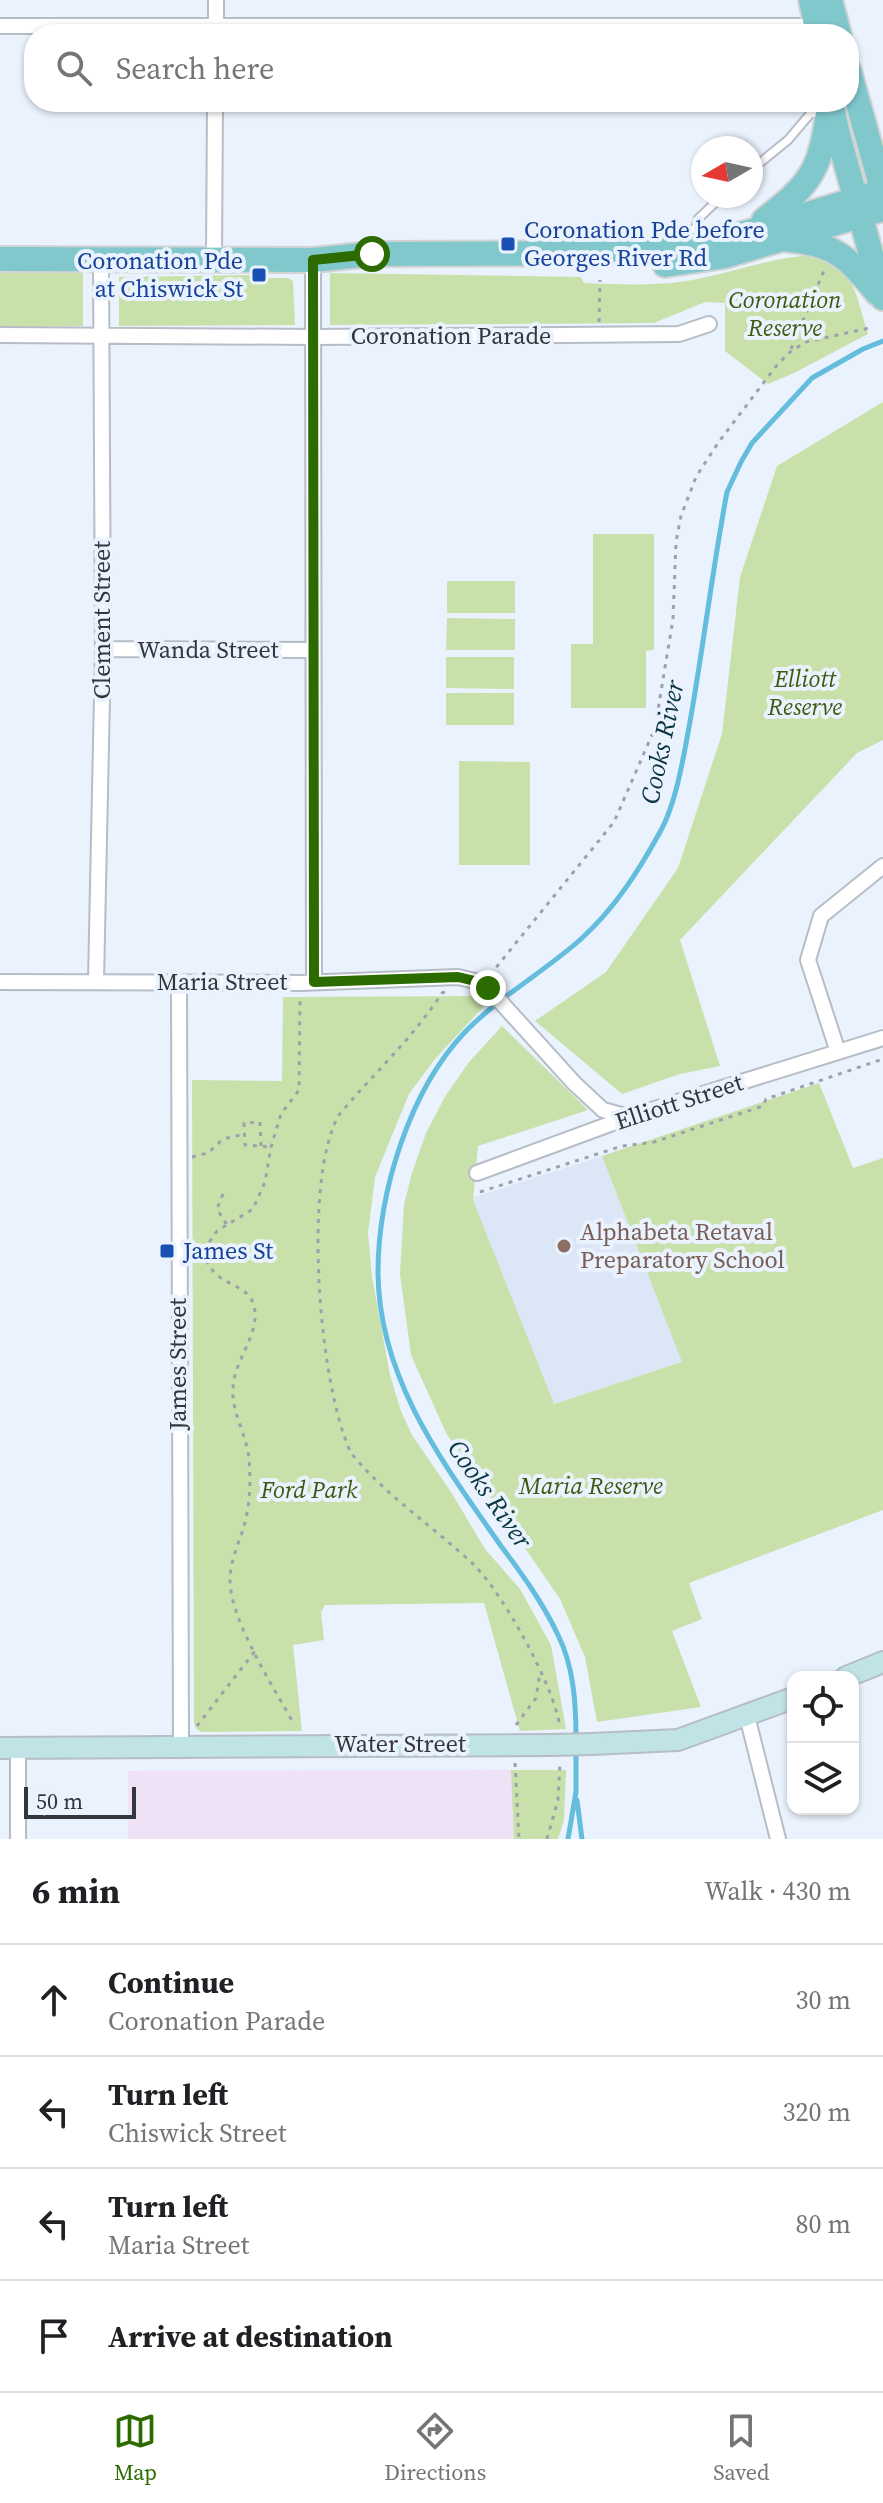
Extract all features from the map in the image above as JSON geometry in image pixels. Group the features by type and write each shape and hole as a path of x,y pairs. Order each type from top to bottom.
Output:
{"main road":[{"path":"811,0 821,24"},
{"path":"825,24 830,0"},
{"path":"0,259 313,260 376,267 571,269 701,262 866,214 883,192 859,107"},
{"path":"749,232 798,194 810,179 821,151 828,112"},
{"path":"832,112 866,214 883,299"},
{"path":"313,260 372,254 629,253 690,246 749,232 866,214"},
{"path":"780,239 820,244 835,250 858,269 883,299"},
{"path":"859,1672 883,1662"},
{"name":"Water Street","path":"9,1748 665,1742 787,1700"}],"street":[{"path":"216,0 216,24"},
{"path":"0,26 24,26"},
{"path":"214,259 215,112"},
{"name":"Clement Street","path":"96,981 103,649 101,259"},
{"path":"307,982 313,260"},
{"name":"Coronation Parade","path":"0,335 313,337 679,334 709,324"},
{"name":"Wanda Street","path":"103,649 312,650"},
{"path":"838,1052 808,960 821,916 883,866"},
{"name":"Maria Street","path":"0,982 307,982 458,977 484,986"},
{"name":"James Street","path":"179,982 181,1746"},
{"path":"484,986 603,1110 629,1117"},
{"name":"Elliott Street","path":"477,1173 629,1117 883,1038"},
{"path":"747,1716 778,1839"},
{"path":"9,1748 18,1839"}],"lane":[{"path":"763,160 788,140 814,112"},
{"path":"690,246 698,219 709,208"}],"path":[{"path":"790,352 830,257"},
{"path":"599,326 600,280"},
{"path":"547,1839 558,1800 557,1710 540,1669 496,1593 474,1566 351,1453 339,1417 321,1308 317,1254 322,1169 331,1127 348,1104 428,1014 442,993 470,992 484,986 620,812 655,728 673,619 676,542 686,501 696,477 718,443 790,352 806,342 869,328"},
{"path":"203,1251 217,1231 253,1209 265,1182 281,1114 299,1090 307,982"},
{"path":"480,1192 622,1146 668,1138 763,1106 766,1099 883,1059"},
{"path":"261,1146 260,1122 244,1123 245,1145 271,1147"},
{"path":"181,1157 199,1157 223,1139 245,1134"},
{"path":"223,1194 217,1209 227,1225"},
{"path":"178,1251 203,1251"},
{"path":"203,1251 211,1269 221,1280 245,1290 252,1300 255,1315 234,1374 232,1393 249,1457 249,1494 229,1579 234,1606 294,1724"},
{"path":"197,1726 255,1651"},
{"path":"516,1725 536,1698 540,1669"},
{"path":"515,1761 519,1839"}],"shaded area":[{"name":"Alphabeta Retaval Preparatory School","path":"602,1156 683,1362 553,1404 472,1198"},
{"path":"511,1770 515,1789 515,1839 128,1839 128,1771"}],"green space":[{"name":"Coronation Reserve","path":"815,255 829,260 847,276 857,296 868,334 768,384 725,351 725,303 705,302 654,323 330,325 330,273 581,277 584,283 655,284"},
{"path":"0,273 83,273 83,326 0,327"},
{"path":"249,275 252,278 288,278 293,281 295,325 119,326 119,277"},
{"name":"Elliott Reserve","path":"883,402 883,740 857,753 680,940 720,1066 680,1074 622,1094 535,1021 606,972 678,868 722,734 740,577 777,466"},
{"path":"593,534 654,534 654,650 646,651 646,708 571,708 571,644 593,644"},
{"path":"447,581 515,581 515,613 447,613"},
{"path":"447,618 515,619 515,650 446,650"},
{"path":"446,657 514,657 514,689 446,688"},
{"path":"446,693 514,693 514,725 446,725"},
{"path":"459,761 530,762 530,865 459,865"},
{"name":"Ford Park","path":"483,996 488,1002 435,1059 409,1094 375,1177 368,1233 372,1277 390,1375 401,1411 412,1435 485,1549 520,1589 551,1645 566,1729 520,1731 484,1603 325,1605 321,1612 324,1640 293,1645 302,1731 202,1732 196,1729 194,1723 192,1080 282,1081 283,997"},
{"name":"Maria Reserve","path":"502,1026 588,1110 478,1146 473,1200 554,1404 682,1362 602,1156 819,1083 853,1168 883,1158 883,1510 689,1583 702,1619 672,1631 701,1707 597,1722 585,1657 560,1599 446,1433 411,1355 400,1274 404,1205 412,1173 426,1133 446,1095 469,1062"},
{"path":"511,1770 566,1770 564,1820 558,1839 514,1839"}],"waterway":[{"name":"Cooks River","path":"576,1739 573,1686 568,1660 558,1635 532,1589 437,1451 418,1418 389,1349 381,1312 378,1273 379,1242 391,1177 413,1113 445,1056 479,1019 567,951 605,915 643,861 666,820 683,759 727,492 752,443 812,378 883,341"},
{"name":"Cooks River","path":"568,1839 576,1792 576,1749"},
{"path":"577,1800 582,1839"}],"place":[{"name":"Coronation Pde before Georges River Rd","path":"508,244"},
{"name":"Coronation Pde at Chiswick St","path":"259,275"},
{"name":"Alphabeta Retaval Preparatory School","path":"564,1246"},
{"name":"James St","path":"167,1251"}],"route":[{"path":"372,254 313,260 314,982 458,977 488,988"}]}
